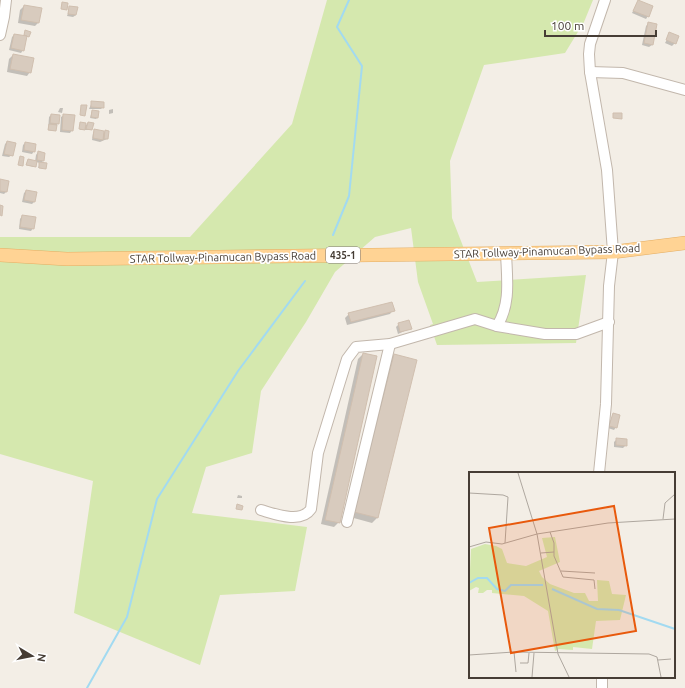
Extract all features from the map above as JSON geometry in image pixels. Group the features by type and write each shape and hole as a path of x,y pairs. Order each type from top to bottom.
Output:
{"main road":[{"name":"STAR Tollway-Pinamucan Bypass Road","path":"0,254 67,258 613,252 685,243"}],"street":[{"path":"0,35 6,0"},
{"path":"599,472 606,404 609,286 613,252 607,170 590,72 590,44 606,0"},
{"path":"590,72 623,73 685,90"},
{"path":"497,326 503,316 506,304 506,253"},
{"path":"261,510 292,517 303,516 309,512 312,505 314,474 318,453 347,359 356,347 390,344 469,319 475,319 497,326 545,334 576,334 609,322"},
{"path":"347,522 390,344"}],"green space":[{"path":"327,0 593,0 584,22 565,53 484,65 450,161 452,218 477,282 586,275 576,343 437,345 430,325 433,324 418,282 411,228 375,237 335,272 306,322 261,391 252,453 206,467 192,513 307,527 295,591 220,595 200,665 74,613 93,481 0,454 0,237 190,237 292,124"}],"building":[{"path":"638,0 653,6 649,17 633,11"},
{"path":"62,2 68,3 67,10 61,9"},
{"path":"24,5 42,8 39,23 21,20"},
{"path":"69,6 78,7 76,15 68,14"},
{"path":"648,22 657,24 653,45 644,43"},
{"path":"25,30 31,32 29,37 24,35"},
{"path":"669,32 679,36 676,44 666,40"},
{"path":"14,34 27,36 24,51 11,48"},
{"path":"13,54 34,58 31,73 10,69"},
{"path":"91,101 104,102 104,108 91,107"},
{"path":"81,105 87,105 85,116 80,115"},
{"path":"92,110 99,111 98,118 91,117"},
{"path":"613,113 622,113 622,119 613,118"},
{"path":"51,114 60,115 59,124 50,123"},
{"path":"63,114 75,115 73,131 62,130"},
{"path":"80,122 86,123 85,130 79,129"},
{"path":"88,122 94,123 92,130 86,129"},
{"path":"49,124 57,125 56,131 48,130"},
{"path":"94,129 104,131 103,140 93,138"},
{"path":"105,130 109,131 108,139 104,139"},
{"path":"7,141 16,143 13,156 4,154"},
{"path":"25,142 36,144 35,152 24,150"},
{"path":"38,151 45,153 44,161 37,160"},
{"path":"20,156 24,157 23,166 18,165"},
{"path":"28,159 37,161 36,167 26,165"},
{"path":"39,162 47,163 46,169 39,168"},
{"path":"0,179 9,181 7,192 0,191"},
{"path":"26,190 37,192 35,202 24,200"},
{"path":"0,205 3,206 2,216 0,215"},
{"path":"22,215 36,217 34,229 20,227"},
{"path":"392,302 395,311 351,322 348,313"},
{"path":"409,320 412,329 400,332 398,323"},
{"path":"363,353 377,356 340,523 325,520"},
{"path":"394,354 417,360 378,518 354,512"},
{"path":"613,413 620,415 617,428 609,426"},
{"path":"616,438 627,439 627,446 616,445"},
{"path":"237,504 243,506 242,510 236,509"}],"waterway":[{"path":"333,235 349,196 362,66 337,27 349,0"},
{"path":"87,688 127,617 157,499 238,371 305,281"}]}
